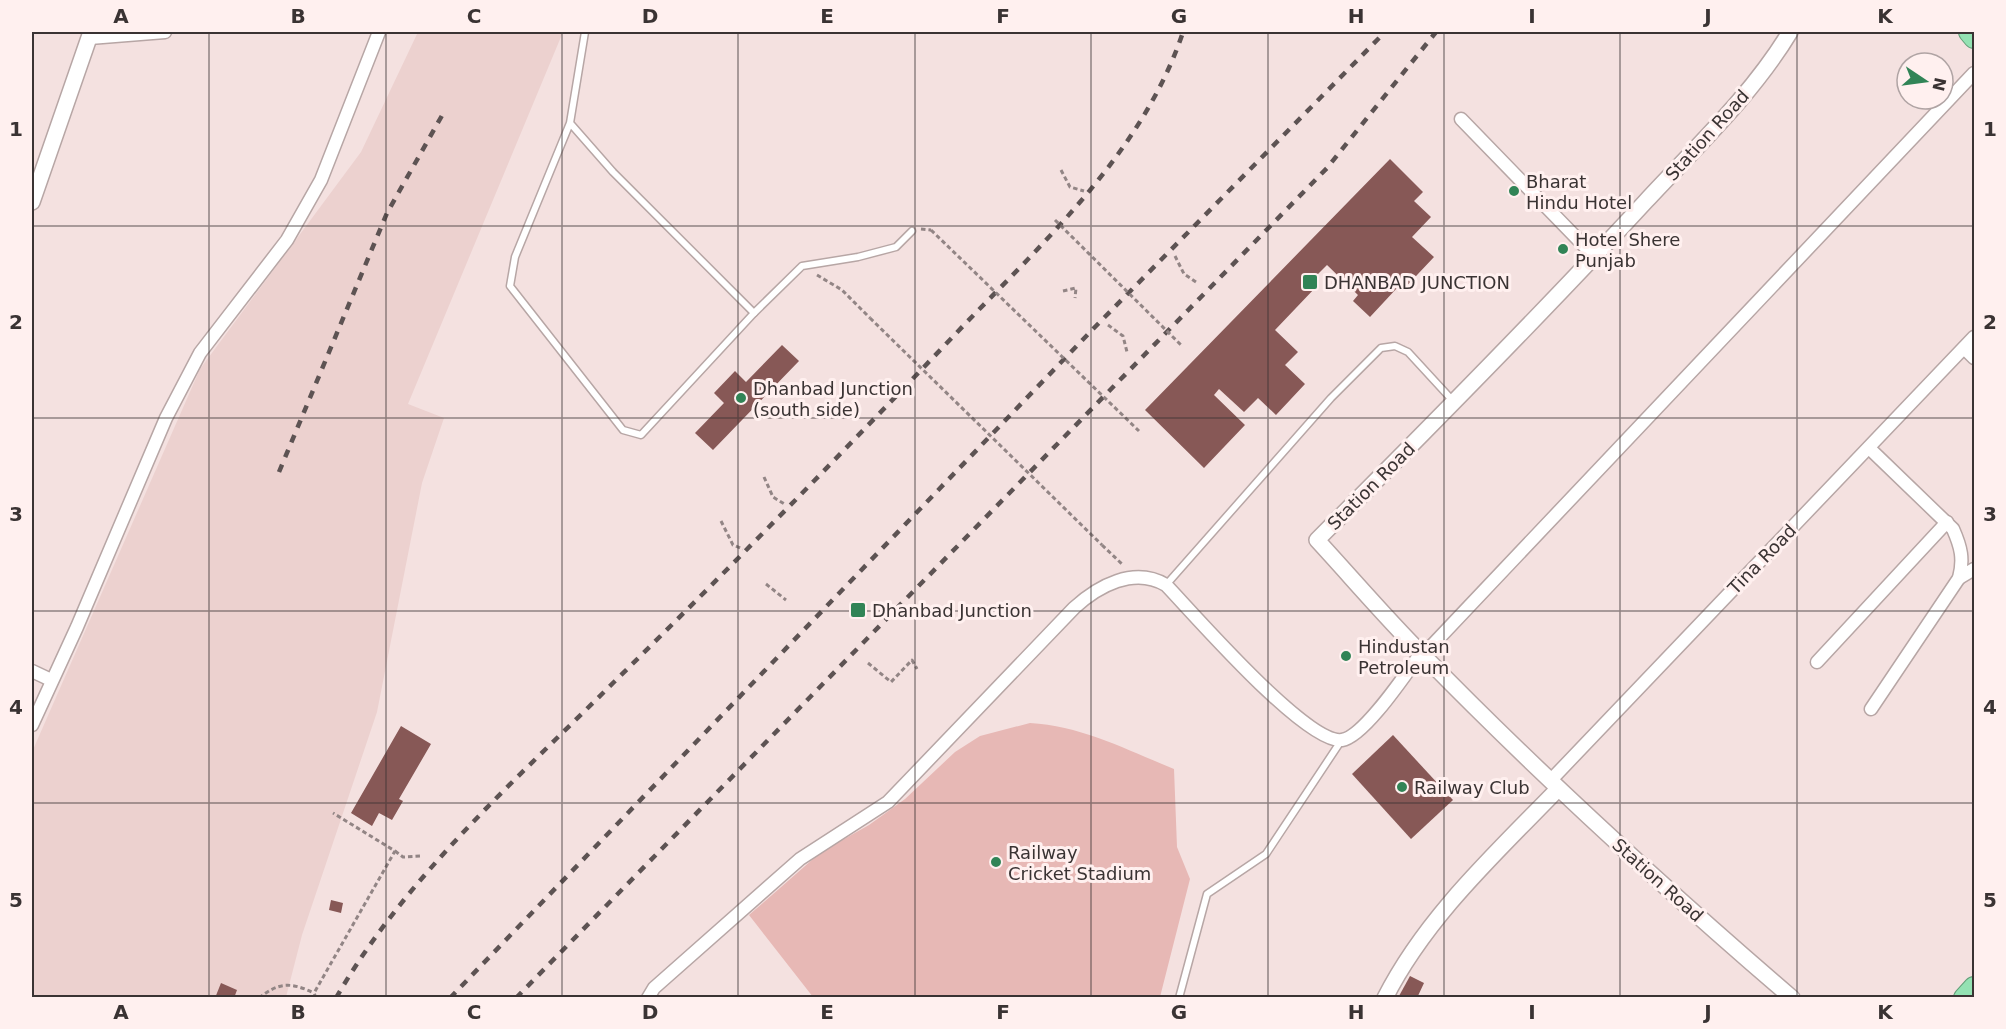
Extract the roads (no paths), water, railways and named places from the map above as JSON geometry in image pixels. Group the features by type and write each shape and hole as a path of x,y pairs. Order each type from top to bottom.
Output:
{"highway":[{"path":"1969,32 1974,38"},
{"path":"1964,998 1974,987"}],"street":[{"path":"32,202 91,35 165,32"},
{"path":"32,725 77,627 138,477 166,418 200,352 287,240 315,190 379,32"},
{"name":"Station Road","path":"1790,32 1776,55 1746,93 1455,402 1317,540 1422,654 1554,785 1685,905 1792,998"},
{"path":"648,998 654,988 800,859 888,802 1082,600 1106,584 1124,579 1153,579 1166,585 1238,662 1318,734 1341,741 1349,738 1371,719 1422,654 1974,73"},
{"path":"1461,119 1594,256"},
{"name":"Tina Road","path":"1554,785 1974,338"},
{"path":"1964,348 1974,358"},
{"path":"1869,448 1947,522 1960,545 1963,561 1959,578 1871,709"},
{"path":"1817,662 1947,522"},
{"path":"1959,578 1974,569"},
{"path":"32,670 51,680"},
{"path":"1384,998 1421,941 1450,904 1554,785"}],"lane":[{"path":"585,32 570,123 515,257 510,286 623,430 641,435 754,313 802,266 858,257 896,247 912,231"},
{"path":"570,123 613,172 754,313"},
{"path":"1166,585 1331,398 1382,348 1395,346 1408,352 1455,402"},
{"path":"1179,998 1207,894 1266,854 1341,741"}],"railway":[{"path":"336,998 364,953 395,911 464,831 790,505 1060,225 1119,153 1144,115 1166,75 1183,32"},
{"path":"450,998 1094,328 1385,32"},
{"path":"516,998 1327,168 1436,32"},
{"path":"279,472 387,213 444,112"}],"place":[{"name":"Bharat Hindu Hotel","path":"1514,191"},
{"name":"Hotel Shere Punjab","path":"1563,249"},
{"name":"DHANBAD JUNCTION","path":"1310,282"},
{"name":"Dhanbad Junction (south side)","path":"741,398"},
{"name":"Dhanbad Junction","path":"858,610"},
{"name":"Hindustan Petroleum","path":"1346,656"},
{"name":"Railway Club","path":"1402,787"},
{"name":"Railway Cricket Stadium","path":"996,862"}]}
